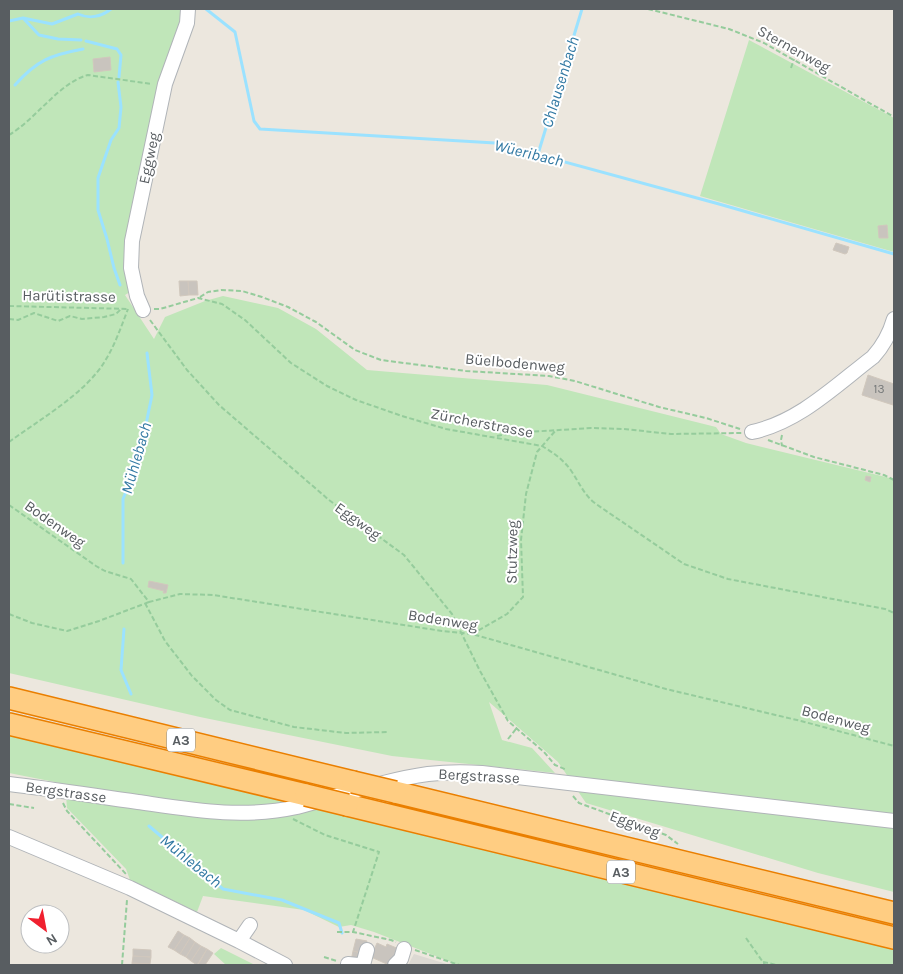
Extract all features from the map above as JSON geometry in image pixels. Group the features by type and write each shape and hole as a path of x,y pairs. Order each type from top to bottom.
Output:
{"highway":[{"name":"A3","path":"9,698 894,913"},
{"name":"A3","path":"9,724 894,938"}],"street":[{"name":"Eggweg","path":"143,310 134,285 130,255 132,241 165,84 187,23 188,9"},
{"path":"752,432 780,424 801,412 873,357 885,340 894,319"},
{"name":"Bergstrasse","path":"9,784 222,813 243,814 281,811 427,774 454,772 482,773 573,778 894,822"},
{"path":"9,837 130,888 285,965"},
{"path":"239,941 250,926"},
{"path":"395,965 401,959 404,949"},
{"path":"363,965 367,950"}],"path":[{"name":"Sternenweg","path":"648,9 729,29 764,43 894,117"},
{"path":"791,68 794,60"},
{"path":"9,135 25,124 78,78 88,75 165,84"},
{"name":"Büelbodenweg","path":"198,298 208,292 221,290 242,291 288,307 316,322 355,350 381,360 466,371 549,376 575,381 659,407 706,418 752,432 782,446 814,457 894,480"},
{"path":"143,310 160,309 198,298"},
{"name":"Zürcherstrasse","path":"198,298 222,304 232,310 291,362 327,386 356,400 446,429 542,446 564,462 592,501 618,521 684,564 728,579 885,609 894,613"},
{"name":"Harütistrasse","path":"9,306 128,309 104,363 82,388 9,442"},
{"path":"9,319 18,320 34,313 58,322 70,316 82,319 104,317 116,314 121,309"},
{"name":"Eggweg","path":"154,325 187,370 219,406 322,494 404,555 452,614 460,633 508,721 544,752 555,765 573,778 573,796 579,802 666,835 680,846"},
{"path":"496,437 512,433 591,428 624,428 671,434 752,432"},
{"name":"Stutzweg","path":"472,634 507,614 523,597 521,540 526,494 537,452 556,430"},
{"name":"Bodenweg","path":"9,505 96,566 105,571 131,579 149,602 180,594 213,595 472,634 666,689 801,721 894,746"},
{"path":"9,614 32,623 67,630 99,621 149,602"},
{"path":"145,603 165,641 192,676 216,700 230,710 294,727 346,733 387,732"},
{"path":"508,739 516,729"},
{"path":"63,791 63,803 67,811 126,872 130,888 124,926 122,965"},
{"path":"9,804 34,808"},
{"path":"281,811 296,822 326,835 379,852 353,932"},
{"path":"337,932 353,932 391,940 404,949 414,949 459,965"},
{"path":"746,938 764,964 777,965"}],"shaded area":[{"path":"414,954 450,965 408,965"}],"green space":[{"path":"9,9 183,9 181,30 170,60 130,292 125,295 154,339 165,317 223,296 278,308 316,329 367,370 547,385 716,427 721,434 746,443 894,479 894,892 818,873 586,803 558,762 489,702 502,740 532,748 555,773 392,756 200,717 9,673"},
{"path":"749,40 894,118 894,252 700,196"},
{"path":"9,735 392,826 894,949 894,965 768,965 766,962 763,962 762,965 459,965 374,932 351,925 339,927 304,910 203,896 197,912 130,880 126,869 67,808 65,784 9,773"},
{"path":"221,948 255,965 226,965 214,954"}],"building":[{"path":"110,57 111,70 94,72 93,59"},
{"path":"887,225 888,238 879,238 878,226"},
{"path":"836,243 849,247 847,253 833,250"},
{"path":"179,281 188,281 189,295 180,296"},
{"path":"188,281 197,281 198,295 189,295"},
{"path":"868,375 894,384 893,405 862,395"},
{"path":"866,476 871,477 870,482 865,480"},
{"path":"149,581 168,585 166,593 148,587"},
{"path":"178,931 184,935 174,950 168,947"},
{"path":"184,935 190,938 180,954 174,950"},
{"path":"190,938 195,942 186,957 180,954"},
{"path":"356,939 367,941 366,954 353,951"},
{"path":"195,942 201,946 191,961 186,957"},
{"path":"377,943 386,947 387,944 399,949 389,965 371,957"},
{"path":"201,946 207,949 197,965 191,961"},
{"path":"133,949 151,950 151,957 133,956"},
{"path":"207,949 213,953 205,965 198,965"},
{"path":"353,951 366,954 361,963 351,961"},
{"path":"133,956 151,957 150,964 132,963"},
{"path":"132,963 150,964 150,965 132,965"}],"waterway":[{"name":"Wüeribach","path":"23,18 52,24 78,14 95,16 111,9"},
{"name":"Wüeribach","path":"206,9 235,32 254,121 260,129 495,143 894,254"},
{"name":"Chlausenbach","path":"538,154 582,9"},
{"name":"Wüeribach","path":"9,21 23,18 39,35 58,39 81,40"},
{"name":"Wüeribach","path":"86,41 117,49 121,55 119,77"},
{"name":"Wüeribach","path":"15,85 30,70 45,60 53,56 83,49"},
{"name":"Mühlebach","path":"118,82 121,107 119,128 111,140 98,178 98,210 120,285"},
{"name":"Mühlebach","path":"123,563 123,499 138,463 152,395 147,353"},
{"name":"Mühlebach","path":"124,629 121,670 131,694"},
{"name":"Mühlebach","path":"149,826 223,889 282,900 339,923 342,933"}]}
